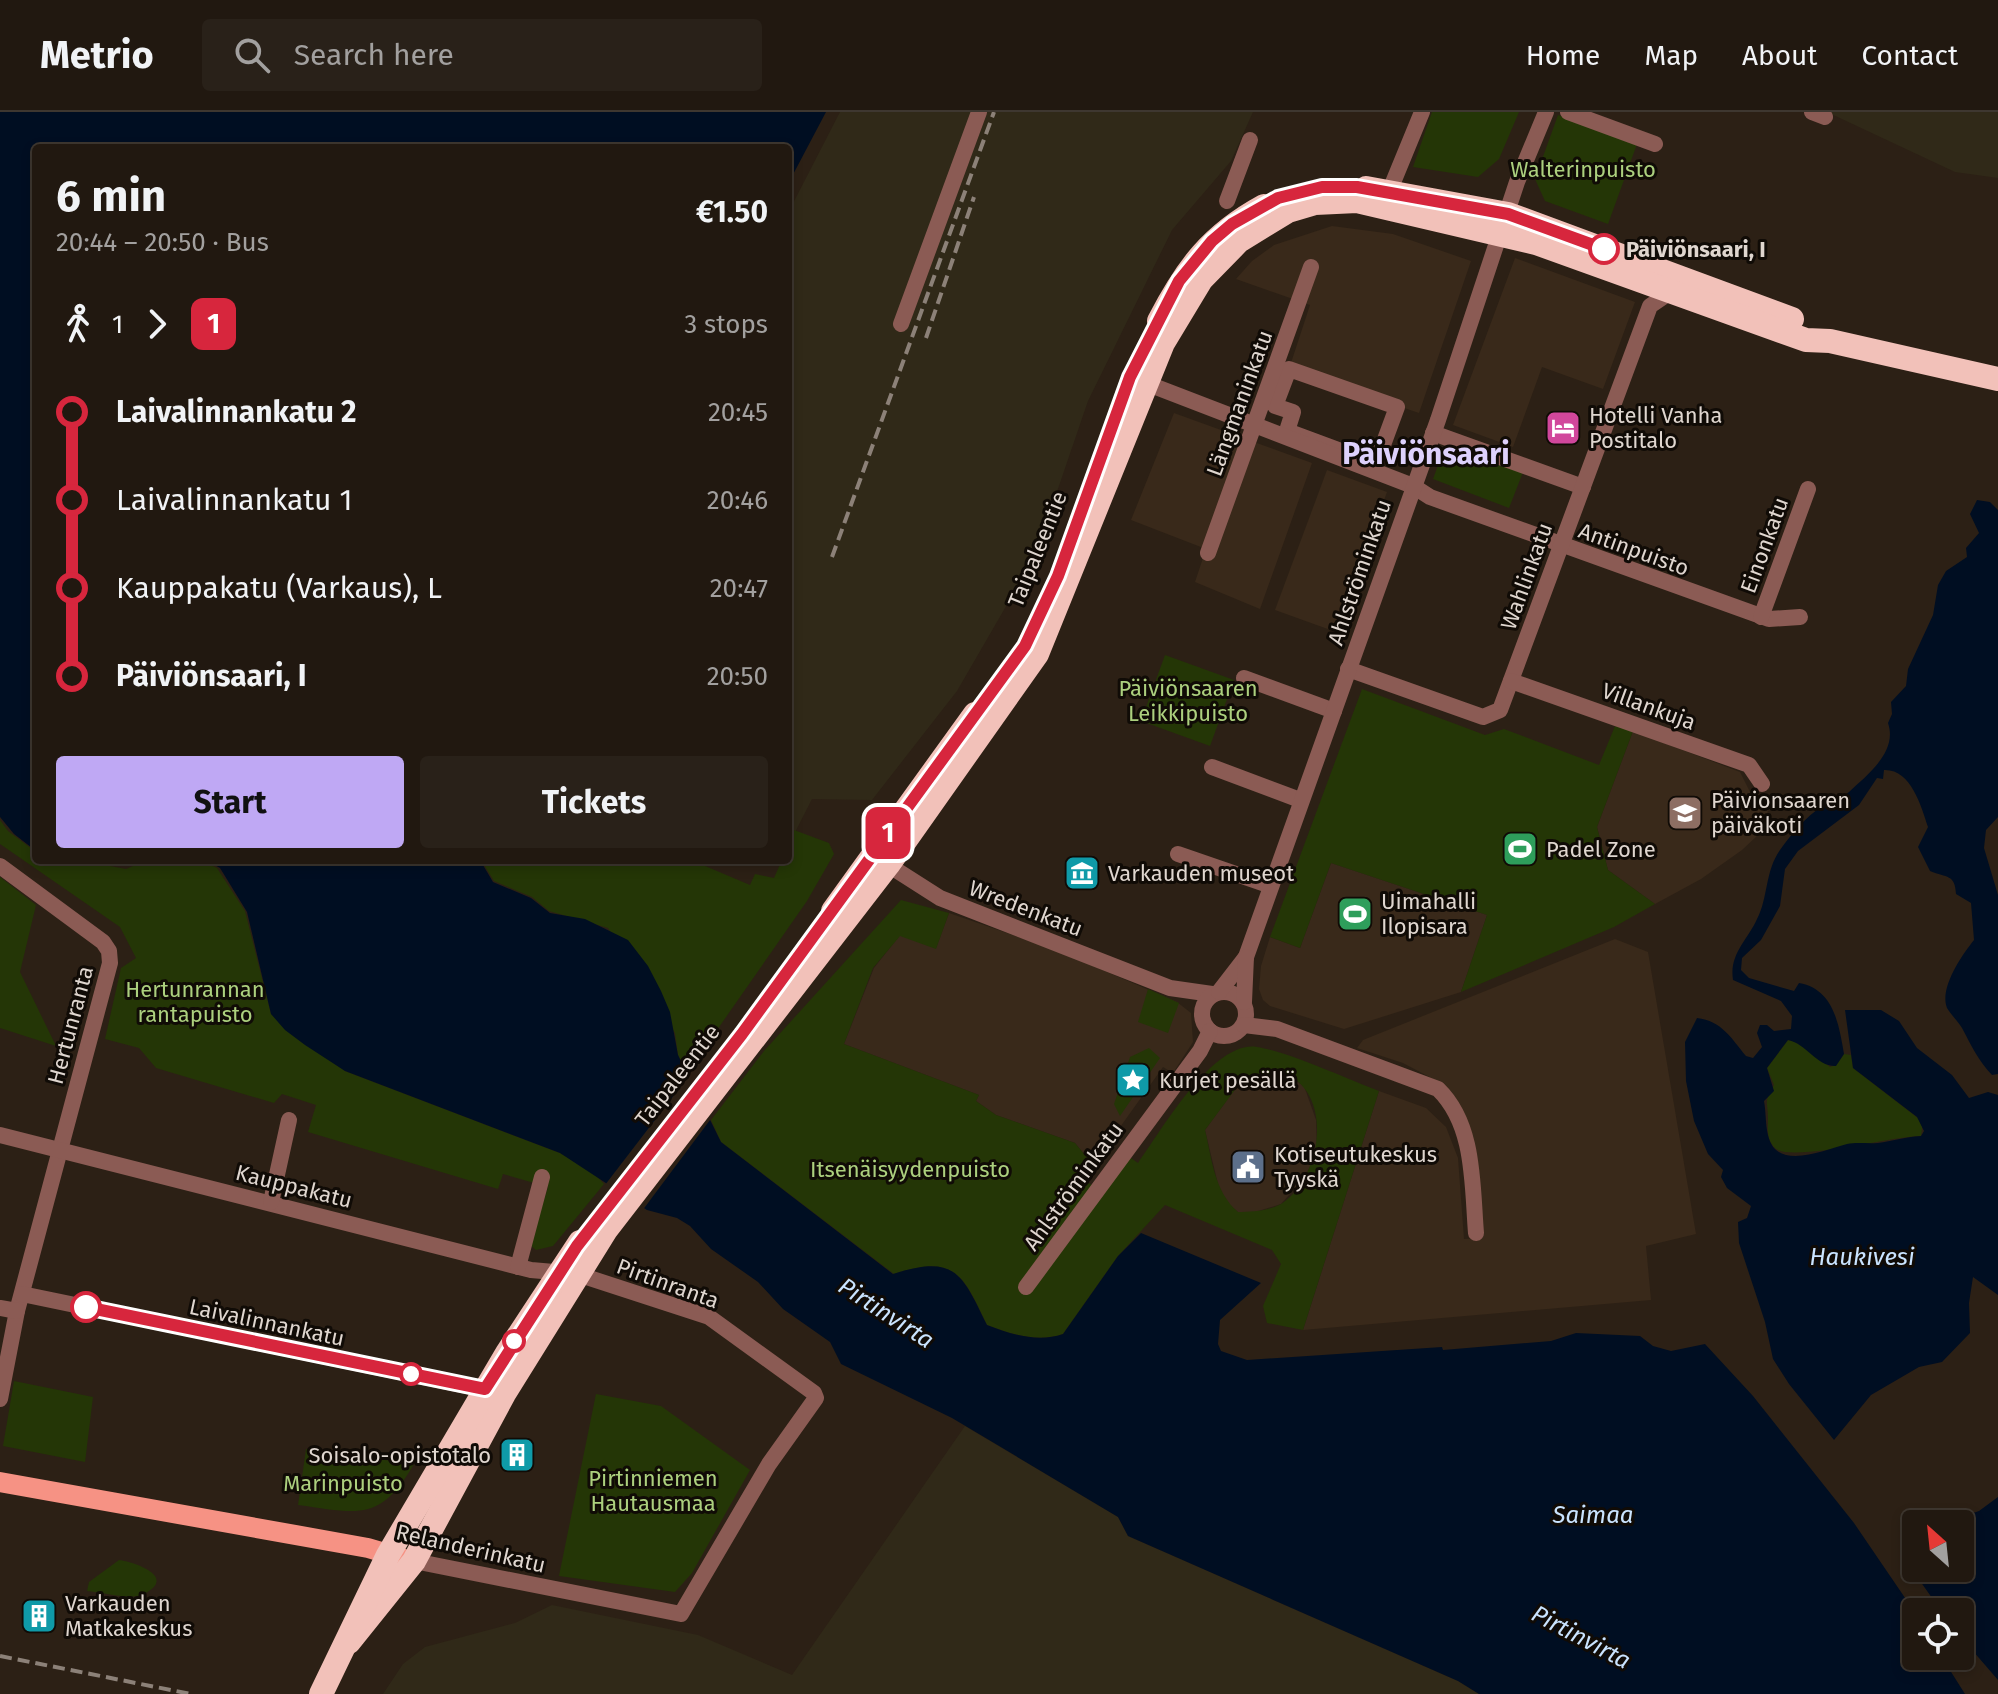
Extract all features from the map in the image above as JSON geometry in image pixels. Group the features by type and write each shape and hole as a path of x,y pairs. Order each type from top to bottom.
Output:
{"highway":[{"name":"Taipaleentie","path":"494,1392 600,1226 747,1038 1037,654 1138,380 1179,281 1212,241 1232,224 1278,198 1322,187 1357,187 1505,225 1812,326 1830,341"},
{"name":"Taipaleentie","path":"1505,225 1536,243 1636,281 1660,299 1806,340 1830,341 1998,379"},
{"path":"321,1694 388,1555 494,1392"},
{"path":"346,1647 414,1561 494,1392"}],"main road":[{"name":"Relanderinkatu","path":"0,1482 414,1561"}],"street":[{"path":"901,324 979,112"},
{"path":"1392,185 1422,112"},
{"name":"Ahlströminkatu","path":"1244,1012 1246,957 1546,112"},
{"path":"1568,112 1655,144"},
{"path":"1227,201 1250,140"},
{"name":"Längmaninkatu","path":"1208,553 1311,267"},
{"name":"Wahlinkatu","path":"1348,669 1483,717 1489,718 1500,710 1560,545 1660,299"},
{"path":"1289,369 1397,407 1376,464 1287,431 1293,412 1275,406 1289,369"},
{"name":"Antinpuisto","path":"1138,380 1413,486 1430,497 1761,617 1778,621 1800,617"},
{"name":"Antinpuisto","path":"1433,433 1583,487"},
{"name":"Einonkatu","path":"1761,617 1808,489"},
{"path":"1244,678 1334,711"},
{"name":"Villankuja","path":"1511,681 1749,765 1762,784"},
{"path":"1212,767 1300,800"},
{"path":"1178,854 1271,886"},
{"name":"Wredenkatu","path":"881,860 940,898 1170,988 1216,993"},
{"name":"Hertunranta","path":"0,866 103,942 109,951 110,963 60,1151"},
{"name":"Ahlströminkatu","path":"1216,993 1246,957"},
{"name":"Wredenkatu","path":"1170,988 1206,1025"},
{"path":"1244,1012 1232,1035 1206,1025 1203,1005 1216,993 1233,993 1244,1012 1277,1029 1428,1083 1444,1095 1460,1120 1467,1146 1476,1233"},
{"name":"Ahlströminkatu","path":"1026,1287 1200,1051 1206,1025"},
{"path":"271,1202 289,1120"},
{"name":"Kauppakatu","path":"0,1135 518,1267 568,1272"},
{"path":"0,1399 17,1311 60,1151"},
{"path":"518,1267 542,1177"},
{"name":"Pirtinranta","path":"568,1272 709,1317 804,1385 816,1398"},
{"name":"Laivalinnankatu","path":"22,1294 494,1392"},
{"path":"0,1308 17,1311"},
{"name":"Relanderinkatu","path":"414,1561 681,1614 769,1464 816,1398"}],"shaded area":[{"path":"840,112 1253,112 1231,161 1172,230 1088,401 1035,556 957,691 872,800 812,799 792,838 792,205"},
{"path":"1827,112 1998,112 1998,178 1955,172"},
{"path":"1332,226 1393,234 1471,261 1419,413 1289,369 1310,305 1236,279 1252,261 1274,245"},
{"path":"1515,258 1635,302 1603,389 1542,367 1513,447 1453,425"},
{"path":"1174,413 1312,463 1260,609 1195,582 1206,549 1131,520"},
{"path":"1327,470 1387,492 1336,632 1275,610"},
{"name":"Päivionsaaren päiväkoti","path":"1633,731 1740,772 1750,792 1773,798 1759,834 1742,850 1701,879 1655,904 1608,870 1597,827"},
{"path":"1331,863 1487,915 1461,992 1344,1029 1270,1006 1263,1000 1259,989 1261,966 1270,937 1300,948"},
{"path":"949,913 1056,950 1177,1002 1191,1013 1193,1042 1173,1073 1163,1067 1093,1165 1075,1143 996,1115 976,1101 979,1095 844,1044 874,968 900,935 936,948"},
{"path":"1615,939 1648,952 1696,1234 1646,1246 1651,1300 1303,1330 1379,1091 1426,1108 1446,1127 1458,1158 1464,1239 1481,1238 1477,1167 1439,1082 1403,1063 1357,1048 1363,1040"},
{"path":"1292,1078 1304,1086 1316,1120 1317,1150 1306,1176 1281,1204 1255,1212 1238,1212 1226,1202 1218,1184 1205,1130 1237,1086"},
{"path":"965,1426 1118,1517 1128,1536 1458,1681 1479,1694 383,1694 403,1664 425,1647 515,1623 552,1605 698,1635 792,1675"}],"green space":[{"name":"Walterinpuisto","path":"1432,112 1519,112 1499,159 1478,177 1413,167"},
{"name":"Walterinpuisto","path":"1558,115 1637,144 1608,224 1545,201 1535,179"},
{"path":"1448,438 1525,467 1509,508 1433,479"},
{"name":"Päiviönsaaren Leikkipuisto","path":"1165,655 1234,680 1210,746 1141,721"},
{"path":"1362,689 1485,735 1504,729 1599,765 1615,726 1633,731 1597,827 1608,870 1655,904 1614,927 1461,992 1487,915 1331,863 1300,948 1270,937"},
{"name":"Hertunrannan rantapuisto","path":"0,820 8,831 32,849 32,864 100,864 126,869 138,864 208,864 217,868 245,911 271,1014 345,1071 560,1153 591,1170 604,1184 553,1246 536,1250 530,1245 548,1187 503,1174 498,1189 308,1132 316,1105 282,1094 274,1103 156,1068 139,1048 105,1039 121,968 136,958 120,927 0,844"},
{"path":"794,830 829,843 834,854 807,901 717,1030 695,1041 689,1076 678,1055 675,1033 608,928 549,911 532,897 494,881 483,864 700,864 750,885 755,874 774,878 780,864 792,864"},
{"path":"0,877 36,905 20,972 56,1046 0,1028"},
{"name":"Itsenäisyydenpuisto","path":"901,900 949,913 936,949 900,936 873,968 844,1044 979,1095 976,1101 996,1115 1075,1143 1093,1165 1083,1179 1093,1186 1128,1156 1138,1163 1206,1072 1240,1049 1257,1047 1285,1054 1379,1091 1303,1330 1267,1323 1263,1306 1281,1264 1272,1250 1165,1205 1118,1256 1063,1334 1044,1338 1015,1334 987,1325 963,1282 955,1273 944,1268 931,1266 894,1274 721,1142 711,1120 764,1051","holes":["1293,1078 1306,1090 1317,1123 1316,1142 1305,1178 1281,1204 1265,1210 1238,1212 1219,1184 1205,1130 1237,1087"]},
{"path":"1148,989 1179,1003 1168,1033 1138,1022"},
{"path":"1788,1040 1801,1042 1830,1067 1836,1065 1844,1054 1851,1055 1853,1068 1923,1122 1921,1136 1820,1151 1784,1152 1775,1148 1768,1134 1767,1102 1774,1085 1767,1068"},
{"path":"1149,1048 1160,1058 1120,1116 1114,1104 1130,1057"},
{"path":"14,1381 93,1397 85,1462 3,1446"},
{"name":"Pirtinniemen Hautausmaa","path":"596,1394 661,1406 750,1470 692,1573 675,1592 559,1576"},
{"name":"Marinpuisto","path":"306,1449 414,1464 402,1483 378,1505 352,1511 319,1508 298,1505"},
{"path":"119,1560 150,1571 157,1582 153,1588 131,1597 87,1591 89,1582"}],"water":[{"path":"0,112 826,112 792,176 792,144 32,144 32,848 14,834 0,817"},
{"name":"Haukivesi","path":"1977,500 1990,502 1998,510 1998,817 1986,830 1984,848 1998,895 1998,1074 1992,1075 1983,1064 1945,1000 1953,972 1974,940 1971,903 1956,894 1952,880 1930,871 1918,847 1928,827 1922,809 1908,782 1893,771 1884,770 1883,779 1877,778 1859,805 1798,851 1785,869 1780,906 1761,940 1742,958 1741,970 1749,978 1794,991 1799,983 1820,993 1833,1010 1840,1032 1844,1054 1836,1066 1823,1063 1788,1040 1767,1068 1774,1091 1764,1101 1767,1132 1771,1144 1782,1154 1800,1156 1847,1144 1921,1136 1924,1131 1917,1117 1853,1068 1845,1010 1881,1010 1899,1021 1917,1048 1952,1075 1969,1098 1988,1092 1998,1095 1998,1295 1973,1277 1969,1303 1970,1333 1942,1362 1919,1367 1871,1395 1834,1440 1773,1359 1765,1322 1739,1243 1738,1222 1747,1218 1751,1206 1727,1188 1721,1177 1723,1170 1708,1154 1694,1121 1686,1081 1685,1042 1697,1018 1706,1020 1720,1027 1746,1056 1753,1058 1762,1047 1757,1033 1760,1025 1767,1025 1774,1031 1791,1029 1792,1016 1781,1001 1733,980 1736,955 1757,919 1775,858 1785,844 1816,811 1849,792 1885,753 1889,744 1891,702 1906,686 1908,669 1933,615 1938,585 1946,571 1967,557 1966,548 1979,533 1970,514"},
{"name":"Saimaa","path":"213,864 482,864 493,882 531,898 550,913 585,919 628,940 648,966 661,991 670,1012 678,1055 721,1142 893,1274 931,1266 954,1273 971,1293 987,1325 1005,1331 1044,1338 1063,1334 1118,1256 1141,1233 1261,1283 1220,1320 1218,1344 1221,1351 1247,1360 1442,1347 1443,1350 1551,1341 1576,1333 1640,1336 1653,1346 1671,1351 1705,1344 1753,1396 1854,1523 1905,1598 1902,1598 1902,1670 1950,1670 1965,1694 1479,1694 1458,1681 1128,1536 1118,1517 952,1418 841,1364 830,1342 783,1309 758,1282 711,1249 690,1226 677,1218 647,1210 560,1153 345,1071 305,1045 271,1014 247,912 220,868"},
{"path":"1998,1497 1998,1680 1974,1652 1974,1598 1932,1598 1921,1582 1974,1582 1974,1513"}],"pier":[{"path":"691,1073 713,1116 642,1211 605,1185"}],"railway":[{"path":"832,557 994,112"},
{"path":"926,338 974,197"},
{"path":"0,1656 191,1694"}],"bus line":[{"name":"1","path":"86,1307 485,1389 559,1270 742,1034 1025,646 1058,576 1130,377 1179,281 1212,241 1232,224 1278,198 1322,187 1357,187 1508,214 1604,249"}],"place":[{"name":"Päiviönsaari, I","path":"1604,249"},
{"name":"Hotelli Vanha Postitalo","path":"1563,428"},
{"name":"Päivionsaaren päiväkoti","path":"1685,813"},
{"name":"Padel Zone","path":"1520,849"},
{"name":"Varkauden museot","path":"1082,873"},
{"name":"Uimahalli Ilopisara","path":"1355,914"},
{"name":"Kurjet pesällä","path":"1133,1080"},
{"name":"Kotiseutukeskus Tyyskä","path":"1248,1167"},
{"name":"Soisalo-opistotalo","path":"517,1455"},
{"name":"Varkauden Matkakeskus","path":"39,1616"}],"district":[{"name":"Päiviönsaari","path":"1426,454"}],"water label":[{"name":"Pirtinvirta","path":"886,1313"},
{"name":"Pirtinvirta","path":"1581,1637"}]}
